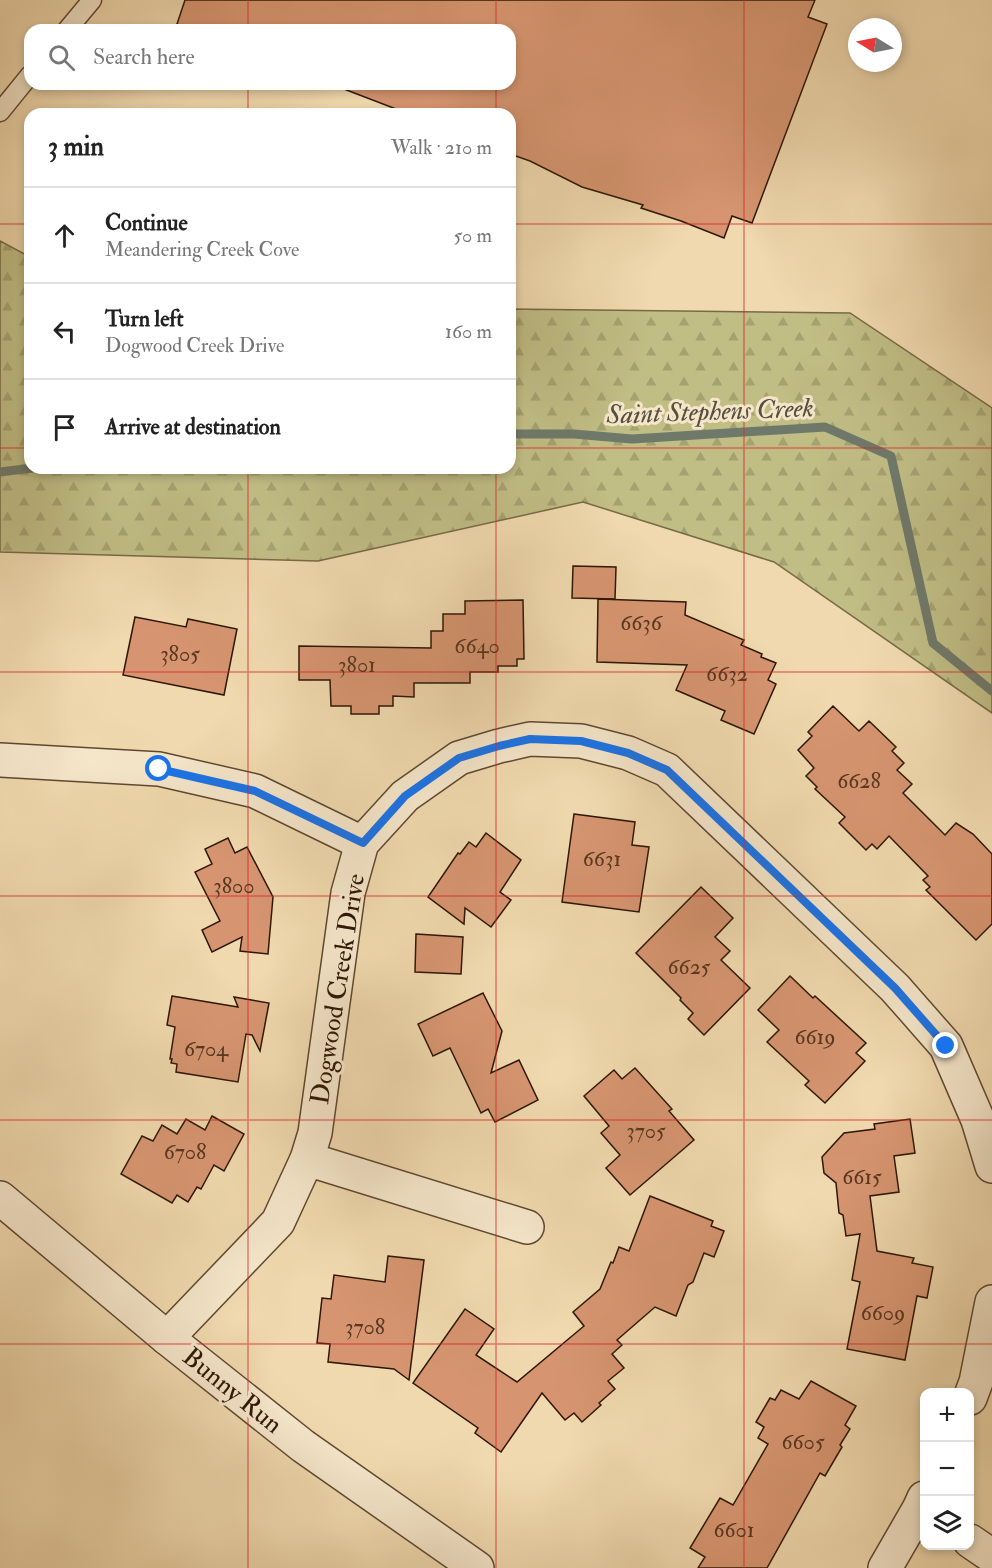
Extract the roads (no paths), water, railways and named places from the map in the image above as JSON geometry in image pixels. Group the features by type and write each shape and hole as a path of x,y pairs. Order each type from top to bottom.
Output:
{"street":[{"name":"Dogwood Creek Drive","path":"167,1338 278,1222 307,1159 315,1133 348,893 363,843 405,796 459,758 530,739 581,741 628,753 667,770 895,988 946,1046 978,1120 992,1166"},
{"path":"0,760 159,769 255,791 363,843"},
{"path":"307,1159 527,1227"},
{"name":"Bunny Run","path":"0,1198 167,1338 303,1446 477,1568"},
{"path":"973,1388 992,1302"},
{"path":"885,1568 920,1512"},
{"path":"974,1544 992,1556"}],"lane":[{"path":"72,24 92,0"},
{"path":"0,112 24,82"}],"waterway":[{"name":"Saint Stephens Creek","path":"516,434 574,434 632,439 825,427 891,456 933,643 992,691"},
{"name":"Saint Stephens Creek","path":"0,472 24,469"}]}
